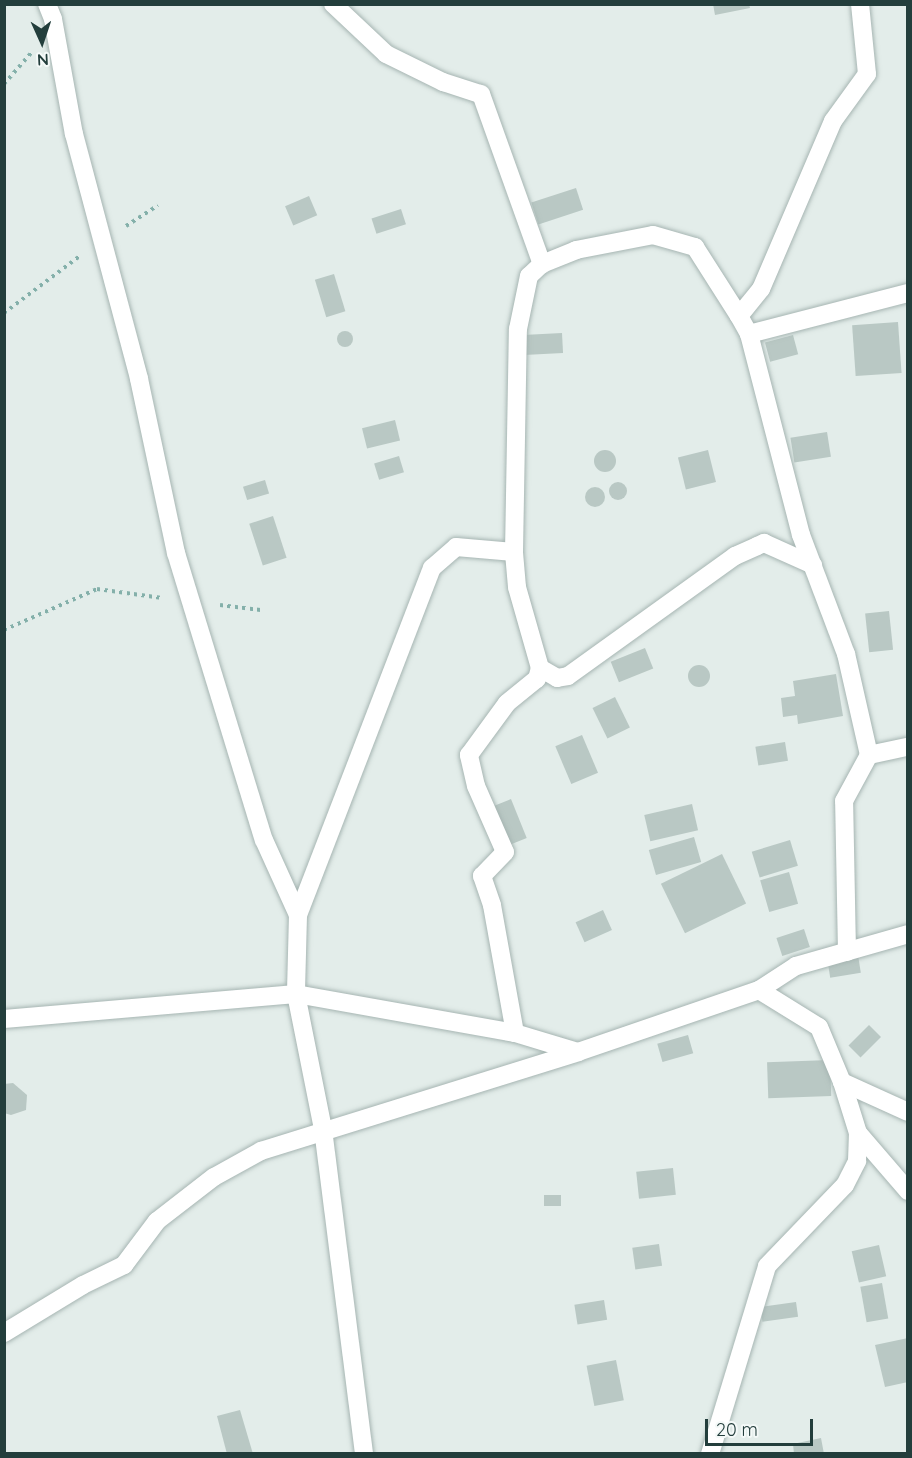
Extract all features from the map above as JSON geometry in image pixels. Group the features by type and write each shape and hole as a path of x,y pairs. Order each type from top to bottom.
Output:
{"street":[{"path":"47,4 53,20 75,134 99,217 176,553 264,840 298,915"},
{"path":"333,4 386,54 443,82 482,94 542,264"},
{"path":"739,316 762,289 833,121 867,74 860,4"},
{"path":"515,1033 492,905 482,874 503,858 505,852 476,786 469,755 507,703 537,679 540,668 517,588 514,552 518,329 529,276 542,264 576,250 642,235 686,242 695,247 749,334 799,528 846,654 869,755 844,801 847,952"},
{"path":"749,334 908,293"},
{"path":"540,668 557,678 568,676 735,556 764,543 813,565"},
{"path":"364,1454 323,1129 296,993 298,915 432,568 456,548 514,552"},
{"path":"869,755 908,747"},
{"path":"4,1333 82,1285 124,1265 157,1221 214,1177 261,1151 323,1129 578,1052 759,990 796,966 908,934"},
{"path":"710,1454 763,1275 772,1259 846,1185 857,1161 858,1133 842,1082 819,1027 759,990"},
{"path":"4,1019 296,993 515,1033 578,1052"},
{"path":"842,1082 908,1112"},
{"path":"858,1133 908,1191"}],"path":[{"path":"4,630 97,588 261,610"}],"building":[{"path":"713,4 749,4 750,8 715,15"},
{"path":"576,188 583,210 538,224 531,203"},
{"path":"309,196 317,215 293,225 285,206"},
{"path":"401,209 406,224 376,234 372,219"},
{"path":"334,274 345,311 326,317 315,280"},
{"path":"898,322 902,373 856,376 852,325"},
{"path":"342,331 348,331 353,339 351,345 342,347 337,342 337,336"},
{"path":"562,333 563,353 524,355 523,335"},
{"path":"793,335 798,354 770,362 765,343"},
{"path":"395,420 400,440 367,449 362,428"},
{"path":"827,432 831,457 794,462 790,438"},
{"path":"605,450 613,453 616,461 613,469 605,472 597,469 594,461 597,453"},
{"path":"708,450 716,482 686,490 678,457"},
{"path":"399,456 404,472 379,480 374,464"},
{"path":"265,480 269,493 247,500 243,487"},
{"path":"618,482 624,485 627,491 624,497 618,500 612,497 609,491 612,485"},
{"path":"595,487 602,490 605,497 602,504 595,507 588,504 585,497 588,490"},
{"path":"273,516 287,558 263,566 249,524"},
{"path":"889,611 893,650 869,652 865,614"},
{"path":"645,648 653,668 619,682 611,662"},
{"path":"699,665 707,668 710,676 707,684 699,687 691,684 688,676 691,668"},
{"path":"836,674 843,716 798,724 797,715 783,717 781,698 795,696 793,681"},
{"path":"615,697 630,728 607,739 593,708"},
{"path":"582,735 598,773 571,784 555,746"},
{"path":"785,742 788,761 758,765 755,747"},
{"path":"511,799 527,838 503,848 487,809"},
{"path":"692,804 698,830 650,841 644,815"},
{"path":"694,837 701,862 656,875 649,850"},
{"path":"790,840 798,866 760,878 752,852"},
{"path":"722,854 746,903 685,933 661,884"},
{"path":"789,872 798,904 769,912 760,880"},
{"path":"603,910 612,930 585,942 576,922"},
{"path":"804,929 810,947 782,956 776,938"},
{"path":"858,955 861,973 830,978 827,960"},
{"path":"869,1025 881,1037 861,1058 848,1046"},
{"path":"688,1035 693,1053 662,1062 657,1044"},
{"path":"830,1060 831,1096 768,1098 767,1062"},
{"path":"13,1083 27,1095 26,1110 11,1115 4,1113 4,1084"},
{"path":"673,1168 676,1195 639,1199 636,1172"},
{"path":"544,1195 561,1195 561,1206 544,1206"},
{"path":"659,1244 662,1266 635,1270 632,1248"},
{"path":"879,1245 886,1276 859,1282 852,1251"},
{"path":"882,1283 888,1318 867,1322 860,1287"},
{"path":"604,1300 607,1320 577,1324 574,1305"},
{"path":"796,1302 798,1317 762,1322 760,1307"},
{"path":"908,1338 908,1382 885,1387 875,1345"},
{"path":"616,1360 624,1400 594,1406 587,1366"},
{"path":"240,1410 253,1454 227,1454 217,1416"},
{"path":"821,1438 824,1454 794,1454 793,1444"}]}
